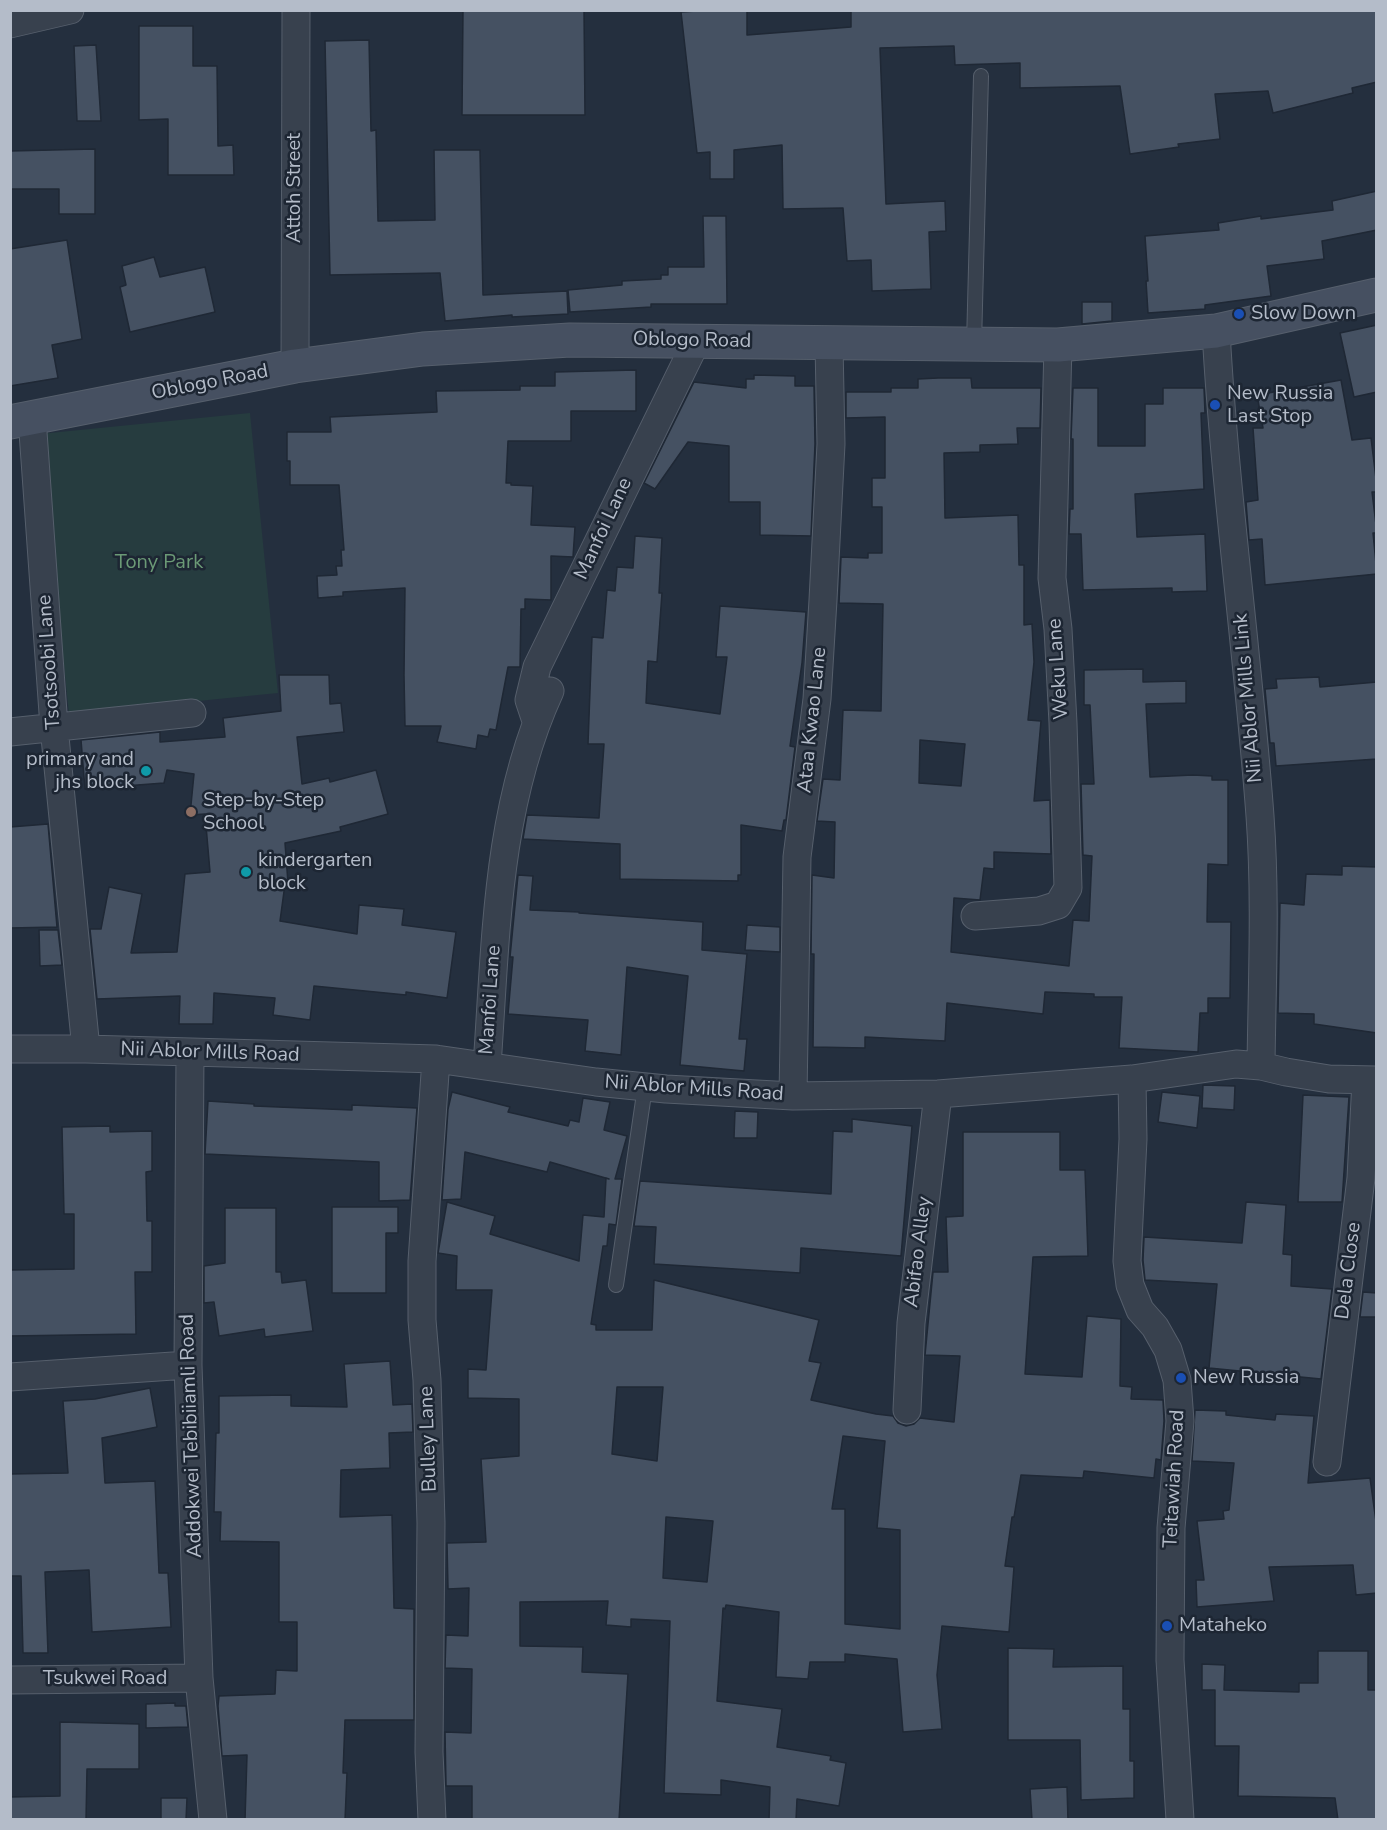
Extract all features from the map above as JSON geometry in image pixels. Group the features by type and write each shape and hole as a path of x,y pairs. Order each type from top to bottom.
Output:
{"main road":[{"name":"Oblogo Road","path":"21,420 295,366 423,348 570,340 1058,345 1216,331 1377,295"}],"street":[{"path":"10,24 70,10"},
{"name":"Attoh Street","path":"295,366 296,10"},
{"name":"Nii Ablor Mills Link","path":"1216,331 1220,405 1260,819 1261,1066"},
{"name":"Manfoi Lane","path":"536,721 529,700 537,667 697,340"},
{"name":"Ataa Kwao Lane","path":"793,1096 797,857 817,699 823,611 831,444 829,344"},
{"name":"Weku Lane","path":"975,916 1039,911 1058,905 1068,888 1063,723 1058,629 1052,578 1058,345"},
{"name":"Tsotsoobi Lane","path":"21,420 86,1048"},
{"name":"Manfoi Lane","path":"487,1066 500,881 510,818 536,721 550,691"},
{"path":"10,732 192,713"},
{"name":"Nii Ablor Mills Road","path":"10,1049 86,1048 436,1059 645,1087 793,1096 938,1094 1132,1078 1236,1064 1261,1066 1329,1079 1371,1080"},
{"name":"Addokwei Tebibiiamli Road","path":"190,1052 188,1365 198,1678 213,1820"},
{"name":"Bulley Lane","path":"432,1820 429,1752 431,1523 428,1380 422,1320 422,1261 436,1059"},
{"name":"Teitawiah Road","path":"1132,1078 1133,1139 1127,1261 1130,1285 1140,1310 1155,1327 1168,1350 1177,1380 1180,1421 1171,1528 1170,1660 1180,1820"},
{"name":"Dela Close","path":"1327,1462 1371,1080"},
{"name":"Abifao Alley","path":"907,1410 911,1323 938,1094"},
{"path":"10,1377 188,1365"},
{"name":"Tsukwei Road","path":"10,1680 198,1678"}],"lane":[{"path":"974,344 981,76"},
{"path":"616,1285 645,1087"}],"green space":[{"name":"Tony Park","path":"250,413 278,693 69,714 40,434"}],"building":[{"path":"463,10 584,10 585,115 462,115"},
{"path":"747,10 747,35 851,27 851,10 1377,10 1377,82 1352,88 1353,93 1273,113 1268,91 1215,94 1220,139 1178,144 1179,147 1130,154 1120,86 1020,88 1020,63 955,65 954,46 880,48 886,204 945,201 946,231 929,232 931,289 872,291 871,260 847,261 843,208 783,209 782,145 734,150 734,179 710,179 710,152 697,153 681,12"},
{"path":"139,26 193,26 193,66 217,66 218,146 233,145 234,175 168,175 168,119 139,120"},
{"path":"369,40 371,131 376,130 378,221 435,220 434,150 480,150 483,295 567,291 568,314 512,317 512,315 445,321 440,273 330,275 325,41"},
{"path":"96,45 101,121 77,121 74,46"},
{"path":"95,149 95,214 59,214 59,189 10,189 10,151"},
{"path":"1377,191 1377,230 1322,241 1324,259 1267,266 1271,296 1205,305 1205,309 1148,313 1145,236 1219,230 1218,223 1261,216 1261,219 1333,210 1332,201"},
{"path":"703,216 726,216 727,304 651,304 651,307 570,312 568,290 622,285 622,281 661,279 661,275 668,275 668,267 704,267"},
{"path":"67,240 82,339 52,345 58,378 10,386 10,249"},
{"path":"154,257 160,277 205,267 215,312 130,332 120,287 126,285 122,266"},
{"path":"1082,302 1112,302 1112,321 1082,324"},
{"path":"1377,325 1377,392 1354,397 1340,333"},
{"path":"636,370 636,411 571,411 571,441 508,441 506,483 533,486 531,525 575,527 573,557 551,556 551,600 525,599 525,609 521,609 520,667 508,667 496,730 490,729 488,737 478,735 476,749 437,742 441,726 405,726 405,588 343,592 343,596 318,598 317,576 337,575 336,566 342,566 341,550 344,550 339,485 290,485 287,432 331,432 330,417 437,412 436,391 520,390 520,386 555,386 555,372"},
{"path":"754,375 795,376 795,386 814,386 815,444 811,536 760,535 760,502 729,502 729,446 688,442 655,489 644,483 694,382 746,388 746,379 754,379"},
{"path":"971,378 972,388 1041,388 1040,428 1017,428 1018,444 980,445 980,452 944,453 945,518 1018,515 1019,565 1024,565 1024,625 1032,624 1034,662 1028,720 1041,721 1034,801 1050,800 1051,854 994,852 994,869 984,868 980,900 954,898 951,952 1069,966 1073,920 1089,921 1092,856 1083,855 1081,784 1094,784 1090,705 1084,705 1084,670 1143,669 1143,682 1186,681 1186,703 1146,704 1150,777 1193,775 1212,776 1212,780 1228,780 1228,865 1208,864 1207,922 1231,922 1230,998 1208,998 1208,1013 1200,1013 1198,1052 1119,1048 1122,997 1094,997 1094,994 1045,992 1043,1014 947,1003 945,1041 865,1037 865,1048 813,1047 812,875 834,878 835,822 817,821 823,779 840,780 843,710 881,711 883,604 839,603 841,557 868,558 868,553 882,553 882,507 872,507 872,478 885,478 885,417 846,418 846,392 891,392 891,388 918,388 918,379","holes":["920,740 965,744 961,786 919,783"]},
{"path":"1341,380 1352,440 1371,438 1377,487 1377,492 1372,492 1377,533 1373,533 1377,574 1265,585 1262,539 1249,540 1246,502 1258,500 1253,428 1263,428 1257,395"},
{"path":"1073,388 1098,388 1098,446 1145,446 1145,404 1163,404 1163,388 1204,388 1205,413 1201,413 1204,489 1135,494 1137,537 1205,534 1207,591 1172,592 1172,588 1083,590 1081,534 1069,534 1070,509 1073,509 1073,439 1071,439"},
{"path":"635,536 662,538 659,593 662,593 657,662 648,661 646,703 720,714 727,657 716,657 720,606 806,612 802,663 790,746 795,747 786,820 784,820 782,831 741,825 741,875 738,875 738,881 620,879 620,844 523,839 527,815 599,818 604,744 588,744 592,637 603,638 607,590 615,591 617,567 633,568"},
{"path":"279,675 329,675 330,704 341,703 344,732 297,737 302,784 329,778 330,782 376,770 388,814 340,827 341,831 285,843 288,883 285,884 280,921 357,934 359,905 404,909 402,925 456,932 447,998 406,992 406,995 314,986 310,1020 273,1015 275,998 214,993 213,1024 179,1024 180,996 97,999 90,929 101,929 109,887 142,894 131,953 177,952 185,874 210,872 205,814 190,815 194,774 167,770 164,783 85,789 81,740 160,732 160,742 225,737 223,718 281,711"},
{"path":"1319,677 1320,687 1377,682 1377,759 1276,766 1274,743 1270,743 1265,689 1277,688 1276,679"},
{"path":"48,824 57,927 10,928 10,827"},
{"path":"1342,866 1377,867 1377,1033 1314,1024 1314,1014 1278,1013 1280,903 1304,905 1306,874 1342,875"},
{"path":"518,875 533,876 530,910 703,922 702,950 747,954 739,1039 747,1039 744,1071 680,1065 688,976 627,967 621,1055 585,1051 588,1020 508,1014 513,957 510,957"},
{"path":"747,925 780,927 780,952 745,950"},
{"path":"39,930 58,930 62,965 40,966"},
{"path":"1203,1085 1235,1086 1234,1110 1202,1108"},
{"path":"452,1092 510,1107 508,1112 568,1126 570,1120 579,1122 583,1098 610,1102 604,1130 627,1136 615,1179 622,1179 616,1225 609,1224 607,1246 603,1246 591,1324 596,1325 596,1330 652,1330 654,1280 819,1320 809,1361 821,1363 811,1400 893,1416 898,1423 906,1426 914,1424 920,1418 954,1422 960,1356 925,1355 933,1272 948,1272 946,1217 963,1216 963,1132 1060,1132 1060,1170 1085,1170 1088,1256 1033,1257 1025,1374 1082,1377 1087,1316 1121,1319 1120,1386 1132,1387 1131,1399 1163,1400 1161,1460 1156,1459 1154,1478 1084,1471 1083,1478 1021,1475 1005,1566 1014,1567 1009,1632 942,1626 937,1675 942,1729 903,1732 897,1659 845,1654 845,1662 810,1662 808,1679 776,1677 779,1612 726,1605 725,1609 723,1608 717,1701 782,1709 777,1747 831,1756 830,1760 846,1763 839,1806 797,1799 796,1820 769,1820 770,1787 721,1780 721,1795 664,1793 670,1621 631,1619 631,1627 606,1625 608,1601 520,1602 520,1646 583,1647 582,1672 628,1674 619,1820 472,1820 472,1786 446,1786 445,1732 471,1733 472,1669 445,1668 446,1635 468,1636 469,1588 448,1589 447,1543 486,1542 481,1459 519,1456 519,1399 468,1398 468,1369 486,1370 492,1290 456,1290 457,1256 438,1253 447,1202 495,1216 490,1234 579,1261 583,1215 604,1217 606,1178 550,1162 547,1172 465,1152 461,1199 442,1200 448,1109","holes":["617,1387 663,1387 657,1461 612,1454","843,1436 885,1441 877,1528 900,1530 900,1629 845,1624 845,1509 832,1509","666,1517 713,1521 707,1582 663,1578"]},
{"path":"1162,1092 1200,1096 1197,1128 1158,1122"},
{"path":"1303,1095 1349,1097 1342,1202 1298,1202"},
{"path":"208,1101 254,1104 254,1106 352,1110 352,1105 417,1108 410,1200 379,1201 379,1162 205,1154"},
{"path":"735,1111 758,1112 757,1138 734,1138"},
{"path":"852,1119 912,1126 901,1256 801,1248 800,1273 654,1264 656,1227 634,1226 640,1181 831,1194 833,1131 852,1132"},
{"path":"110,1126 110,1132 152,1131 152,1171 146,1172 147,1221 152,1221 152,1272 135,1272 136,1334 10,1336 10,1270 74,1269 74,1214 64,1214 62,1127"},
{"path":"1246,1202 1286,1205 1283,1254 1292,1255 1291,1286 1332,1289 1321,1379 1209,1368 1217,1284 1145,1280 1144,1237 1242,1243"},
{"path":"332,1207 398,1207 398,1233 386,1233 386,1293 332,1293"},
{"path":"225,1208 276,1208 276,1272 281,1272 282,1283 306,1280 313,1331 265,1337 264,1329 219,1336 214,1302 204,1303 204,1266 225,1263"},
{"path":"1363,1292 1377,1293 1377,1317 1360,1317"},
{"path":"390,1361 393,1405 412,1404 413,1432 389,1433 390,1468 341,1470 340,1517 392,1515 394,1608 414,1609 414,1720 345,1720 343,1773 347,1773 345,1820 245,1820 247,1755 222,1756 219,1696 275,1694 276,1670 297,1671 297,1622 279,1622 279,1542 220,1541 221,1512 214,1512 219,1396 291,1395 291,1406 347,1407 344,1364"},
{"path":"150,1388 157,1427 102,1438 105,1483 155,1481 159,1573 168,1573 171,1627 92,1632 89,1570 45,1572 48,1653 23,1653 21,1576 10,1576 10,1474 68,1473 63,1401 95,1399"},
{"path":"1195,1410 1226,1411 1226,1415 1275,1420 1276,1414 1314,1416 1308,1483 1370,1478 1377,1529 1377,1593 1356,1595 1353,1565 1269,1567 1274,1601 1197,1607 1196,1580 1204,1580 1197,1521 1224,1519 1223,1511 1229,1510 1234,1463 1192,1461"},
{"path":"1008,1648 1054,1649 1053,1667 1123,1666 1123,1709 1130,1709 1130,1761 1134,1761 1134,1798 1081,1800 1080,1740 1008,1740"},
{"path":"1318,1651 1368,1651 1368,1690 1377,1690 1377,1820 1338,1820 1335,1798 1238,1796 1239,1746 1215,1746 1215,1690 1202,1690 1202,1664 1225,1665 1224,1690 1299,1692 1299,1683 1318,1683"},
{"path":"175,1703 175,1706 186,1706 188,1727 146,1728 146,1704"},
{"path":"60,1722 139,1724 139,1769 87,1769 86,1820 10,1820 10,1797 60,1796"},
{"path":"1067,1787 1068,1820 1032,1820 1030,1789"},
{"path":"161,1798 187,1798 186,1820 161,1820"}],"place":[{"name":"Slow Down","path":"1239,314"},
{"name":"New Russia Last Stop","path":"1215,405"},
{"name":"primary and jhs block","path":"146,771"},
{"name":"Step-by-Step School","path":"191,812"},
{"name":"kindergarten block","path":"246,872"},
{"name":"New Russia","path":"1181,1378"},
{"name":"Mataheko","path":"1167,1626"}]}
